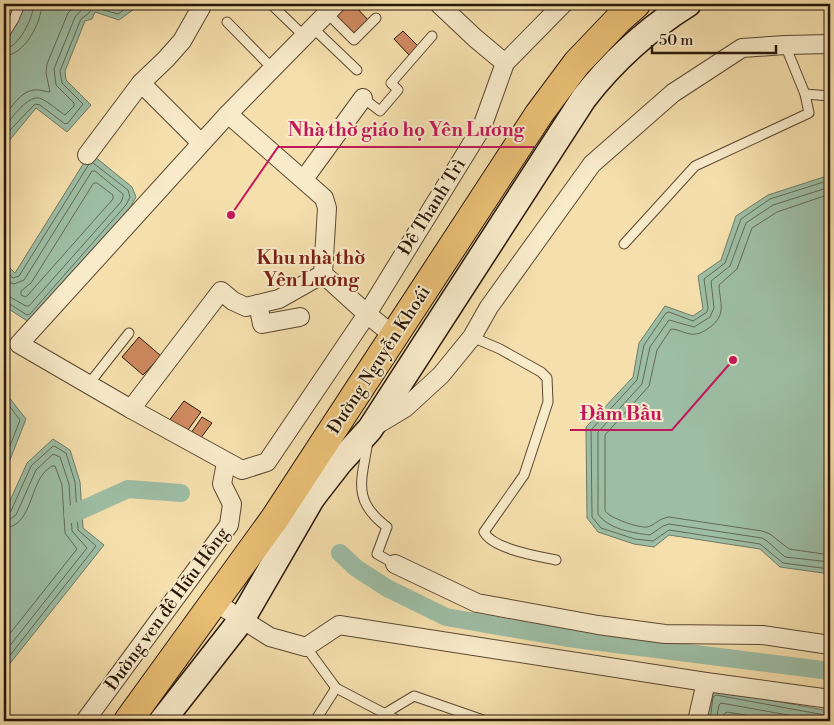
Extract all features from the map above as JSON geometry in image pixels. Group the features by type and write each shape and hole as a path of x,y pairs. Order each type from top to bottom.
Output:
{"main road":[{"name":"Đường Nguyễn Khoái","path":"128,721 275,518 539,114 577,63 636,4"}],"street":[{"path":"87,155 141,83 182,41 203,4"},
{"path":"439,4 505,63"},
{"name":"Đê Thanh Trì","path":"201,144 19,344 131,410 242,470 267,462 367,314 482,127 505,63 563,4"},
{"path":"162,721 242,619 312,498 340,462 370,429 584,98 598,80 639,39 688,4"},
{"path":"141,83 201,144 272,68 332,8"},
{"path":"370,429 405,408 440,375 472,338 489,307 592,164 673,93 742,48 830,44"},
{"path":"304,179 363,98"},
{"path":"228,114 324,198 327,208 323,274"},
{"path":"323,274 394,336"},
{"path":"131,410 221,291 233,301 246,307 279,299 323,274"},
{"path":"258,304 262,324 300,317"},
{"name":"Đường ven đê Hữu Hồng","path":"85,721 229,525 232,504 222,484 226,462"},
{"path":"275,518 312,498"},
{"path":"395,564 477,603 486,605 598,625 665,634 762,635 830,645"},
{"path":"215,602 270,637 306,647 339,625 706,682 830,699"},
{"path":"697,721 706,682"}],"lane":[{"path":"4,34 14,19 20,4"},
{"path":"272,5 357,70"},
{"path":"332,8 354,40 376,18"},
{"path":"227,22 272,68"},
{"path":"363,98 380,111 398,90 391,82 432,36"},
{"path":"624,244 695,166 809,112 805,94 785,45"},
{"path":"805,94 830,96"},
{"path":"88,385 130,333"},
{"path":"472,338 500,350 541,372 547,378 548,386 548,402 524,475 484,532 487,538 493,542 525,553 556,560"},
{"path":"370,429 362,479 363,501 374,517 387,527 377,554 395,564"},
{"path":"306,647 336,688 382,718 399,721"},
{"path":"315,721 336,688"},
{"path":"382,718 414,696 486,721"}],"water":[{"path":"23,4 141,4 119,20 95,12 92,19 85,21 65,71 66,80 91,105 67,132 36,108 4,147 4,40 17,21"},
{"path":"94,156 132,187 136,197 130,208 29,322 4,306 4,262 15,273 85,161"},
{"path":"830,175 830,574 780,567 760,549 669,535 654,547 634,544 598,532 587,518 586,427 633,377 639,343 665,306 693,316 703,309 698,276 721,260 736,216 768,195"},
{"path":"4,391 26,419 4,475"},
{"path":"53,439 70,450 80,482 83,528 104,545 4,671 4,514 27,463"},
{"path":"710,689 830,711 830,721 705,721"}],"building":[{"path":"344,4 353,4 370,22 353,37 332,14"},
{"path":"403,31 418,46 409,55 394,39"},
{"path":"139,337 161,356 143,375 122,357"},
{"path":"184,401 201,412 185,434 168,422"},
{"path":"202,417 212,423 197,443 189,436"}],"waterway":[{"path":"73,514 128,489 181,493"},
{"path":"340,553 356,568 387,588 446,617 568,638 830,671"}],"place":[{"name":"Nhà thờ giáo họ Yên Lương","path":"231,215"},
{"name":"Đầm Bầu","path":"733,360"}],"district":[{"name":"Khu nhà thờ Yên Lương","path":"311,269"}]}
